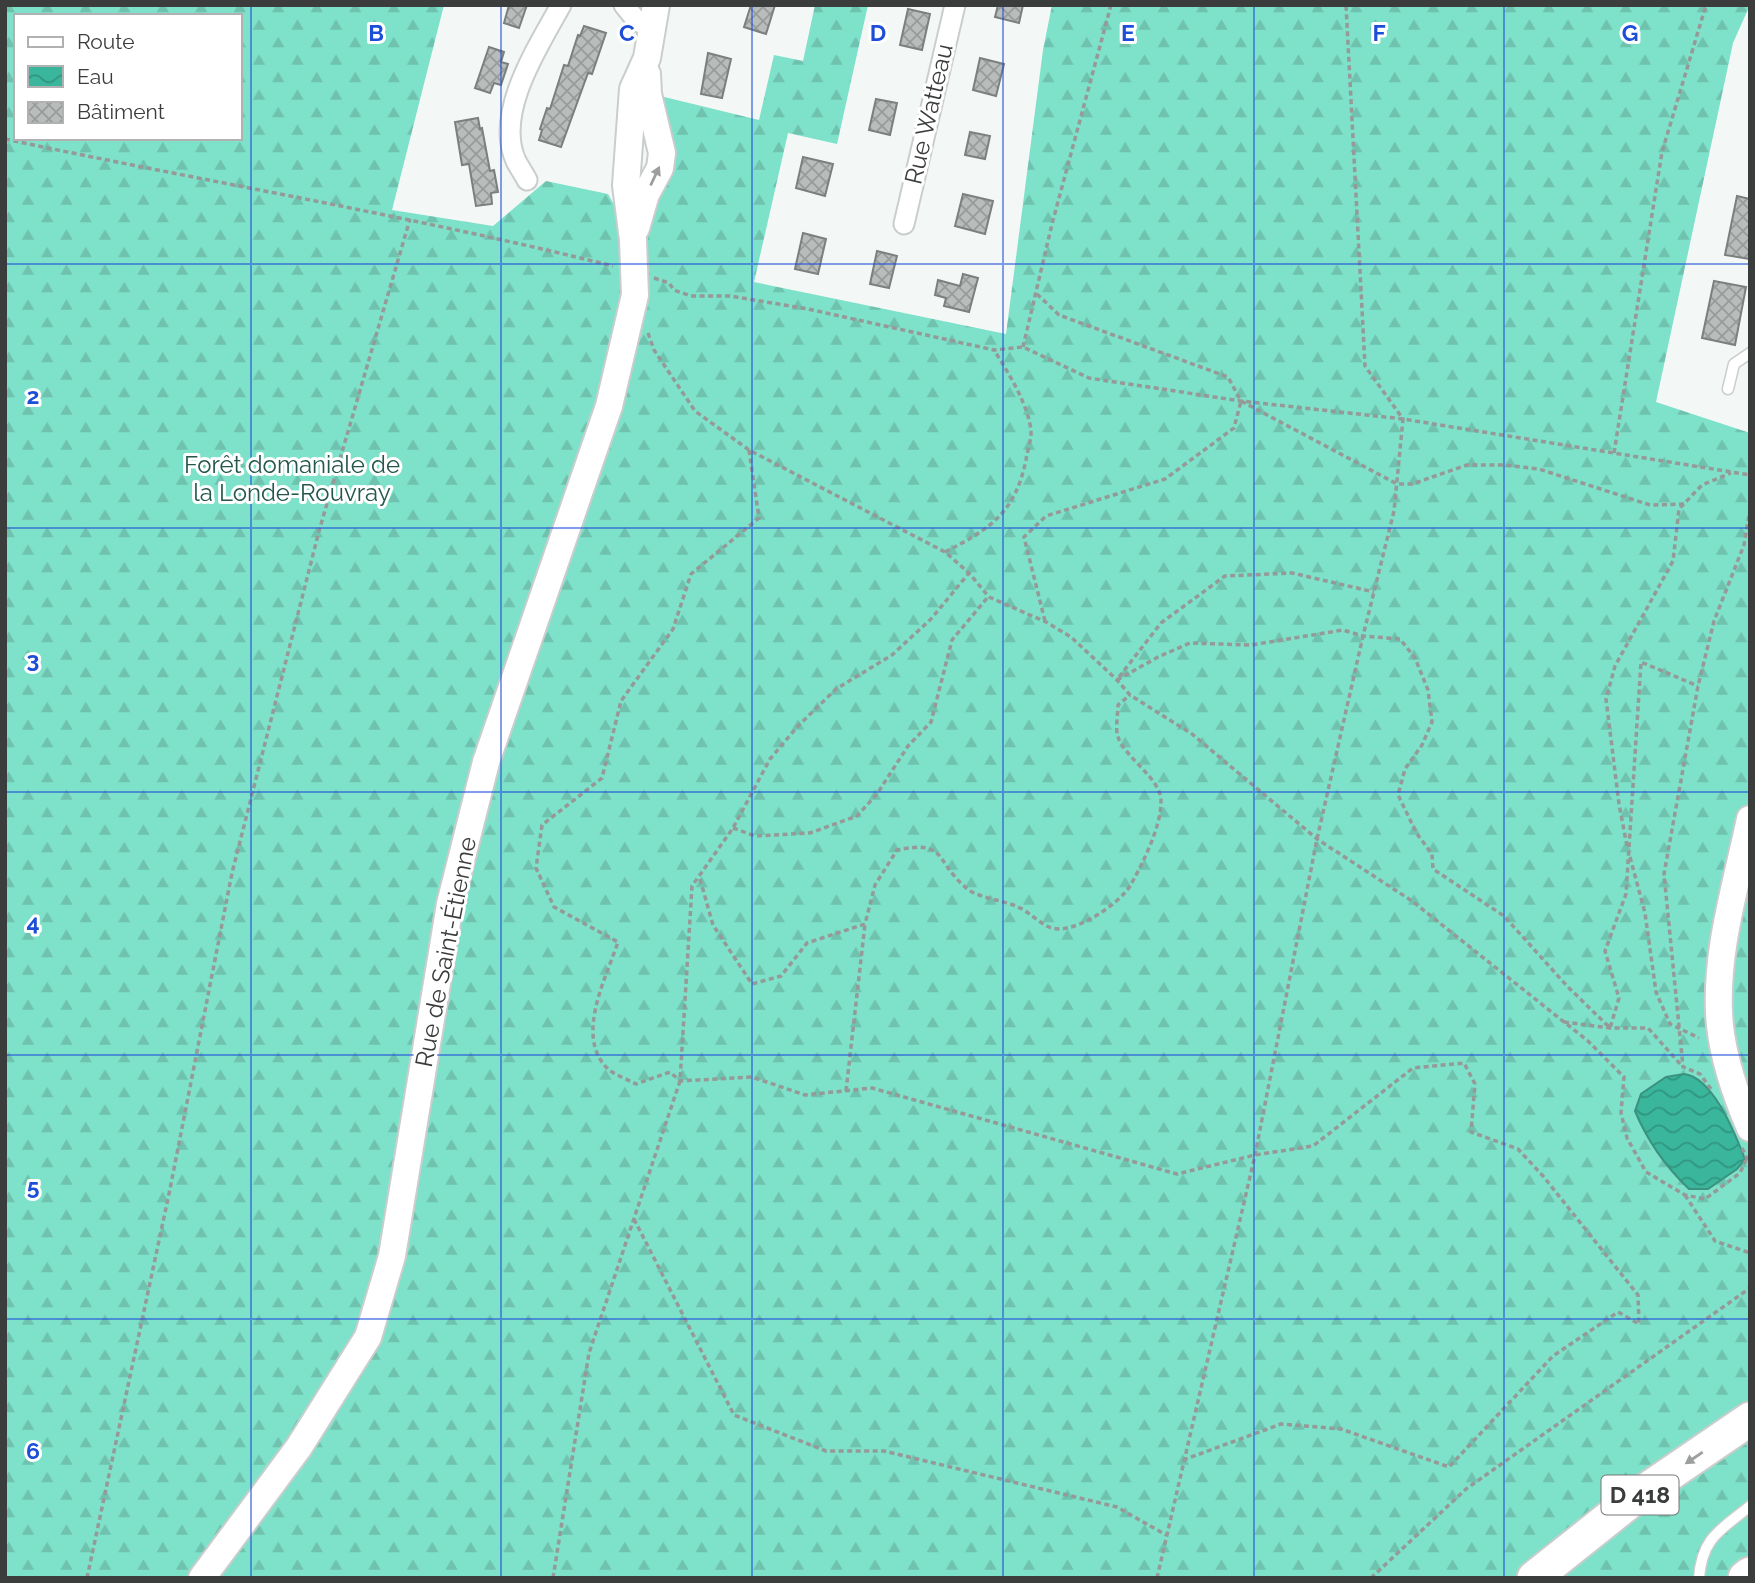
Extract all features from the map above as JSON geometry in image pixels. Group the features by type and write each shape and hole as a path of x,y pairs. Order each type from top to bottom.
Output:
{"highway":[{"name":"D 418","path":"1535,1578 1633,1499 1750,1419"},
{"path":"1745,1578 1750,1574"}],"street":[{"path":"527,180 515,159 510,121 525,69 561,5"},
{"path":"624,5 637,21 654,17"},
{"name":"Rue Watteau","path":"904,224 955,5"},
{"name":"Rue de Saint-Étienne","path":"202,1578 299,1447 368,1338 392,1255 450,904 483,775 610,406 634,283 633,240 646,194 660,168 662,153 648,94 647,58 654,17"},
{"path":"1745,1134 1720,1025 1720,974 1728,920 1750,820"}],"lane":[{"path":"1728,389 1734,364 1750,353"},
{"path":"1699,1578 1707,1541 1750,1506"}],"path":[{"path":"1023,347 1052,224 1111,5"},
{"path":"1157,1578 1255,1155 1317,839 1394,511 1402,419 1365,366 1346,5"},
{"path":"1614,453 1662,152 1706,5"},
{"path":"5,139 410,219 634,283 669,283 674,290 691,296 730,296 995,350 1023,347 1089,377 1241,401 1402,419 1750,475"},
{"path":"87,1578 164,1216 232,873 319,531 410,219"},
{"path":"634,283 654,350 695,411 749,450 945,552 969,573 989,597 1046,622 1071,637 1130,695 1192,734 1317,839 1412,901 1588,1041 1624,1077 1621,1113 1627,1138 1646,1172 1685,1195 1705,1199 1740,1173 1746,1160 1745,1134"},
{"path":"1037,294 1059,315 1228,377 1241,401 1396,484 1412,484 1467,465 1505,464 1539,469 1650,505 1684,504"},
{"path":"945,552 979,535 1004,513 1022,479 1031,433 1019,392 995,350"},
{"path":"1046,622 1024,537 1046,516 1165,479 1234,428 1241,401"},
{"path":"749,450 759,518 691,574 673,629 621,701 602,778 542,825 536,868 554,907 618,942 594,1011 593,1047 607,1068 636,1084 670,1072 680,1081 752,1077 805,1095 872,1088 1177,1174 1255,1155 1313,1146 1413,1069 1464,1063 1475,1084 1471,1132 1518,1149 1543,1176 1638,1295 1639,1324 1618,1312 1553,1356 1449,1467 1341,1429 1281,1424 1186,1459"},
{"path":"1680,1030 1670,1024 1656,992 1645,913 1619,804 1606,699 1615,666 1673,561 1679,509 1702,485 1732,472"},
{"path":"1683,1067 1664,874 1698,686 1714,621 1744,545 1750,509"},
{"path":"553,1578 589,1353 680,1081 692,886 733,828 769,759 798,726 836,689 892,655 931,619 969,573"},
{"path":"1117,680 1161,623 1224,576 1292,573 1374,593"},
{"path":"733,828 755,836 810,834 857,816 877,794 908,746 931,722 952,640 989,597"},
{"path":"1117,680 1190,643 1251,645 1343,630 1363,636 1400,639 1415,658 1428,690 1432,722 1422,745 1405,769 1398,795 1417,834 1432,853 1433,869 1504,916 1567,986 1610,1028"},
{"path":"1610,1028 1619,999 1605,951 1626,894 1641,662 1698,686"},
{"path":"846,1091 865,924 875,885 897,850 920,845 937,851 965,887 996,901 1017,906 1051,928 1080,925 1125,894 1152,842 1162,801 1154,784 1117,736 1118,705 1130,695"},
{"path":"700,878 713,925 752,984 781,976 807,943 865,924"},
{"path":"1562,1021 1610,1028 1648,1028 1683,1067 1700,1074 1717,1096"},
{"path":"1746,1160 1750,1165"},
{"path":"1685,1195 1715,1241 1750,1254"},
{"path":"634,1219 734,1415 825,1451 884,1451 1117,1507 1166,1535"},
{"path":"1371,1578 1466,1489 1750,1288"}],"green space":[{"name":"Forêt domaniale de la Londe-Rouvray","path":"5,5 444,5 392,210 493,226 546,181 608,194 644,257 650,208 656,95 759,120 774,55 803,61 815,5 868,5 837,144 788,133 754,282 1006,334 1043,50 1052,5 1750,5 1733,43 1656,402 1750,433 1750,1578 5,1578"}],"water":[{"path":"1684,1074 1695,1077 1704,1085 1722,1108 1745,1159 1737,1169 1708,1189 1689,1189 1681,1181 1651,1143 1635,1111 1641,1094 1666,1077"}],"building":[{"path":"509,5 527,5 519,28 504,23"},
{"path":"751,5 775,5 766,34 744,27"},
{"path":"998,5 1023,5 1019,23 995,17"},
{"path":"908,9 930,14 922,50 900,45"},
{"path":"584,26 606,33 561,147 539,140 540,129 547,108 550,109 564,65 568,66 578,35 580,36"},
{"path":"489,47 504,52 501,62 508,64 501,85 494,83 490,93 475,88"},
{"path":"708,53 731,59 722,98 701,94"},
{"path":"980,58 1004,64 996,96 973,90"},
{"path":"876,99 897,103 890,135 869,130"},
{"path":"478,118 490,171 494,170 498,192 491,193 492,204 476,206 469,164 462,165 455,122"},
{"path":"970,132 990,136 985,159 965,155"},
{"path":"803,157 833,164 825,196 796,188"},
{"path":"963,194 993,201 985,234 955,226"},
{"path":"1737,196 1750,199 1750,259 1725,255"},
{"path":"803,233 826,239 818,274 795,269"},
{"path":"877,251 897,256 889,288 870,284"},
{"path":"963,274 978,278 969,312 944,306 946,298 935,295 938,280 960,286"},
{"path":"1714,281 1746,287 1735,345 1702,338"}]}
